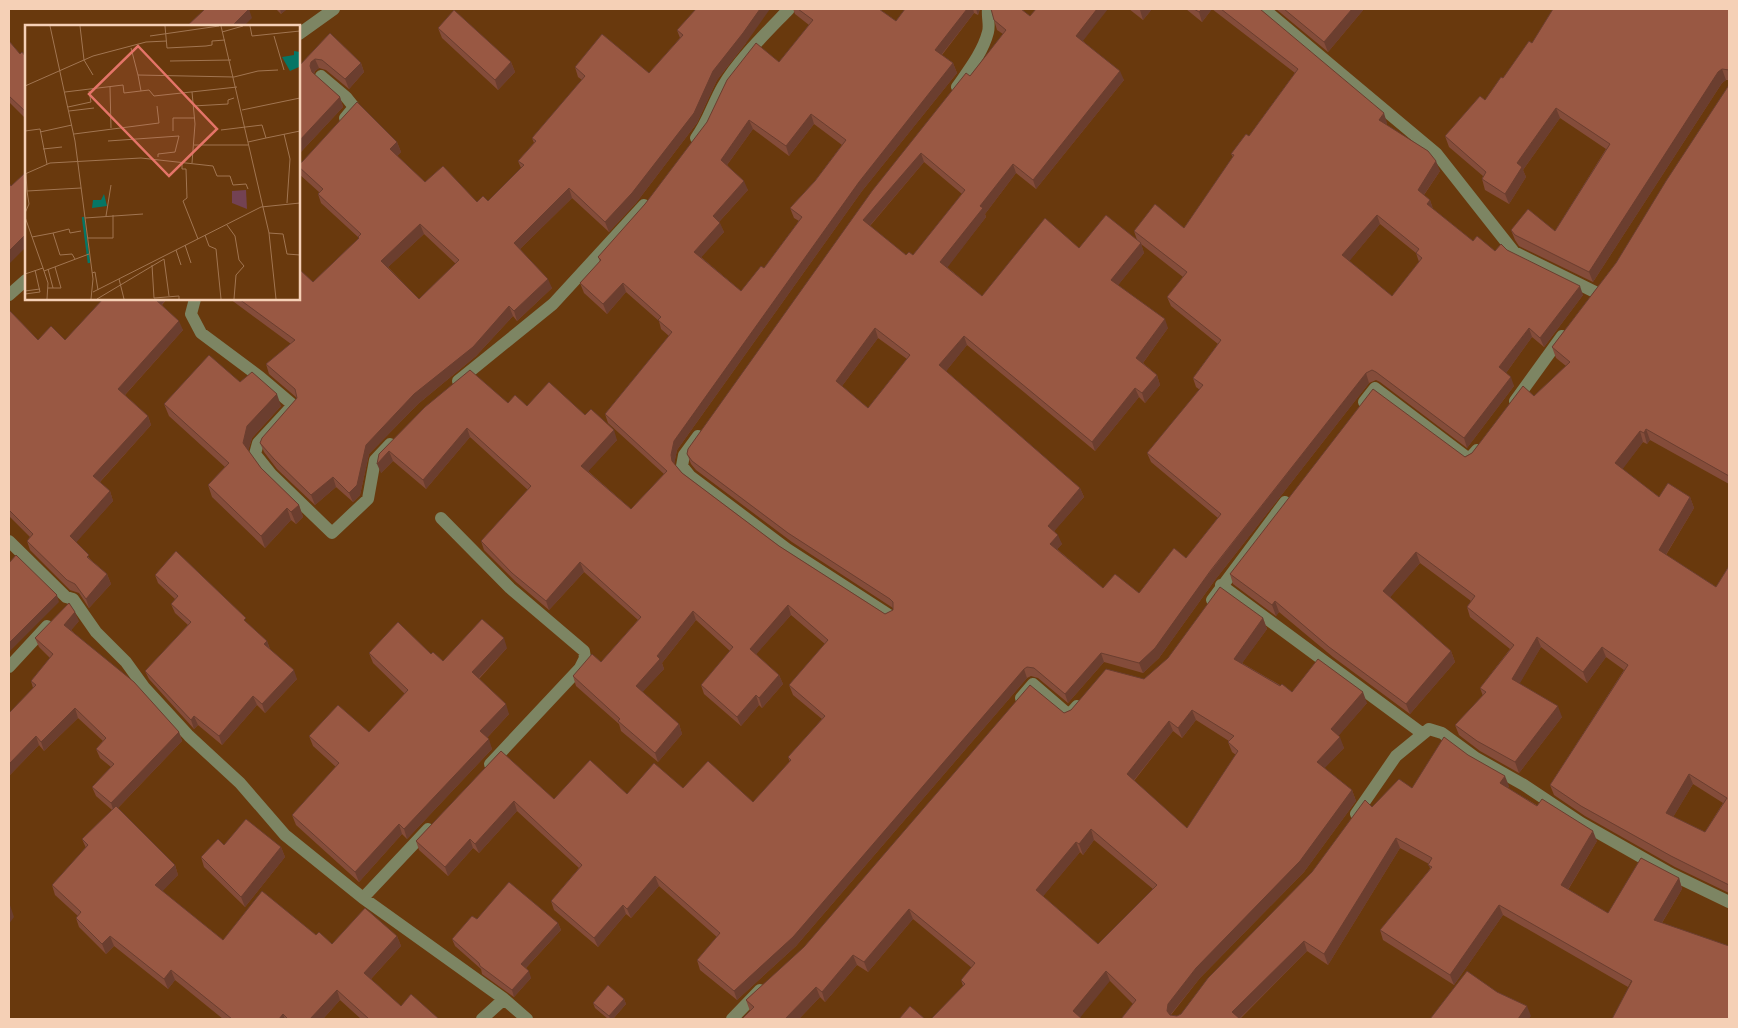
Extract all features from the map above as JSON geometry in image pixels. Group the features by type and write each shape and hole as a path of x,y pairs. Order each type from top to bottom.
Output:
{"street":[{"path":"300,33 334,9"},
{"path":"688,149 704,127 723,85 763,35 789,9"},
{"path":"948,100 973,64 989,31 986,17 988,9"},
{"path":"1264,9 1436,153 1514,252 1595,292"},
{"path":"321,76 346,97 354,108 336,127"},
{"path":"450,387 553,304 653,194"},
{"path":"11,290 25,281"},
{"path":"195,300 191,314 201,333 253,371 293,405 258,443 255,454 271,474 332,533 368,499 375,460 403,431"},
{"path":"1508,410 1572,324"},
{"path":"1358,410 1375,388 1469,459 1485,440"},
{"path":"706,424 684,455 682,466 690,476 787,549 889,615"},
{"path":"1206,609 1221,585 1295,490"},
{"path":"442,518 510,588 584,651 585,658 580,668 478,776"},
{"path":"9,541 66,597 73,599 96,632 126,662 144,687 189,736 240,783 285,835 363,898 504,999 527,1019"},
{"path":"1221,585 1423,734"},
{"path":"9,668 73,599"},
{"path":"1014,707 1033,684 1070,715 1088,693"},
{"path":"1346,829 1396,756 1429,730 1442,733 1476,758 1524,785 1581,823 1671,874 1729,902"},
{"path":"363,898 437,819"},
{"path":"732,1019 772,979"},
{"path":"482,1019 504,999"}],"building":[{"path":"205,9 249,9 233,25 188,25"},
{"path":"696,9 760,9 713,71 694,113 632,193 605,222 569,188 514,243 548,279 514,311 509,306 473,347 414,394 366,445 357,485 349,493 333,477 311,495 260,443 262,438 297,398 295,389 266,364 295,340 240,300 300,300 300,270 313,282 361,234 318,194 323,189 300,168 300,163 357,102 397,142 390,149 425,182 443,166 477,202 483,196 488,201 524,165 518,161 536,141 532,138 585,76 575,67 602,34 649,73 683,35 677,30","holes":["420,224 459,260 419,299 381,261"]},
{"path":"798,9 879,9 896,21 905,9 967,9 935,50 953,63 859,182 674,441 671,455 672,461 682,473 779,546 885,614 893,610 893,602 890,599 788,533 692,461 687,454 688,449 872,191 966,73 970,76 1006,30 994,20 991,9 1021,9 1030,16 1036,9 1097,9 1076,36 1120,71 1033,180 1013,164 980,206 983,208 940,262 982,296 1045,218 1079,248 1106,215 1141,243 1111,280 1165,319 1136,358 1157,375 1142,393 1135,388 1092,442 964,336 939,365 1080,488 1048,526 1058,535 1050,544 1103,588 1115,574 1139,593 1174,548 1186,558 1221,514 1147,453 1203,385 1193,378 1221,340 1167,297 1187,272 1134,231 1155,204 1184,228 1234,155 1231,154 1246,134 1249,136 1298,69 1221,9 1260,9 1384,113 1379,120 1428,151 1436,161 1418,190 1430,200 1427,204 1473,241 1477,236 1495,251 1501,244 1507,250 1580,286 1540,338 1529,328 1499,367 1511,377 1464,438 1376,372 1372,370 1366,373 1211,570 1155,648 1139,663 1101,653 1065,694 1034,668 1027,667 1024,669 793,937 734,991 697,960 720,933 655,876 627,909 623,905 594,938 551,901 582,865 514,801 475,844 470,839 445,867 416,841 501,751 554,799 590,760 627,794 654,763 683,788 708,761 753,802 791,760 788,757 825,716 789,685 828,640 788,605 750,649 779,675 759,698 756,695 737,717 701,685 733,647 693,611 657,656 660,659 636,686 679,724 655,753 618,721 620,719 573,676 592,654 601,662 641,617 580,562 546,601 512,573 481,541 531,486 467,428 423,480 389,451 377,464 379,454 425,407 470,370 508,403 515,395 527,406 549,382 585,415 591,409 614,430 581,466 631,509 667,471 605,414 672,332 658,320 661,317 623,283 603,304 580,283 601,260 598,257 645,204 707,122 727,80 756,43 779,62 813,20","holes":["811,114 846,140 815,181 790,208 802,217 764,268 761,266 741,291 694,252 720,223 713,216 744,181 721,160 749,120 786,146","921,153 965,190 913,255 909,252 906,255 863,220","1377,215 1419,249 1416,253 1422,258 1392,296 1342,255","875,328 910,355 868,408 836,381"]},
{"path":"1284,9 1352,9 1324,42"},
{"path":"1553,9 1729,9 1729,70 1722,69 1718,72 1589,272 1515,235 1511,230 1528,209 1555,231 1610,144 1556,108 1517,163 1522,167 1505,194 1482,179 1486,172 1445,136 1480,96 1485,100 1529,41 1532,43"},
{"path":"454,10 511,62 495,80 438,28"},
{"path":"330,33 361,63 345,79 322,60 315,59 311,62 312,72 340,97 300,140 300,65"},
{"path":"9,41 20,54 22,52 25,56 25,111 9,96"},
{"path":"1729,85 1729,476 1646,429 1644,433 1640,431 1615,463 1659,497 1668,483 1690,497 1659,550 1716,587 1729,566 1729,885 1671,856 1581,806 1550,785 1628,665 1602,647 1583,672 1537,637 1512,679 1558,706 1515,762 1477,741 1455,725 1486,692 1480,688 1514,645 1467,607 1475,596 1416,552 1383,591 1451,651 1406,704 1329,647 1275,601 1272,605 1230,574 1373,389 1465,457 1472,453 1523,386 1534,396 1570,362 1552,347 1616,263 1666,181","holes":["1689,774 1727,798 1705,832 1666,813"]},
{"path":"25,173 25,235 9,251 9,183 11,186"},
{"path":"102,300 156,300 179,321 118,389 148,416 93,476 110,491 70,536 89,555 87,557 107,574 86,599 75,584 67,580 27,541 33,534 9,510 9,310 38,340 51,326 65,340"},
{"path":"209,355 240,382 252,372 277,394 247,426 243,443 261,468 299,505 291,512 287,508 261,536 208,485 229,463 164,404"},
{"path":"176,551 246,618 244,620 267,641 264,644 294,670 262,704 253,696 219,736 194,716 191,720 145,671 191,622 171,604 178,596 155,575"},
{"path":"16,555 57,595 9,643 9,563"},
{"path":"1220,587 1263,618 1234,659 1280,686 1282,684 1292,692 1318,659 1363,692 1331,729 1340,737 1317,762 1352,790 1300,861 1196,968 1168,1004 1167,1011 1170,1015 1177,1016 1181,1014 1208,978 1312,872 1365,800 1372,807 1399,779 1412,788 1444,737 1468,755 1505,776 1500,783 1537,806 1542,799 1593,831 1561,885 1608,913 1641,858 1679,878 1654,920 1729,946 1729,1019 1612,1019 1632,981 1499,905 1450,975 1380,930 1432,867 1428,865 1432,858 1396,838 1324,954 1304,941 1232,1012 1240,1019 1121,1019 1136,1000 1106,971 1073,1011 1082,1019 931,1019 965,984 961,980 975,963 909,909 864,962 853,955 822,992 816,987 785,1019 742,1019 754,1007 746,1000 804,947 1030,685 1064,713 1071,710 1106,669 1144,679 1168,658","holes":["1192,710 1234,736 1228,742 1238,751 1187,828 1127,774 1169,721 1178,728","1091,829 1157,885 1098,944 1036,890 1076,842 1079,844"]},
{"path":"69,603 75,612 64,625 134,682 179,732 111,803 92,787 114,764 96,749 106,738 75,708 41,742 36,736 9,764 9,713 36,685 31,681 53,654 35,638"},
{"path":"482,619 504,638 472,672 506,704 480,731 489,739 404,829 399,824 355,872 292,815 339,763 309,736 338,705 369,732 408,690 369,653 398,622 431,654 433,652 443,661"},
{"path":"116,806 175,865 155,885 223,940 262,891 316,935 319,932 332,944 365,908 397,936 364,973 401,1006 411,994 439,1019 369,1019 337,990 310,1019 288,1019 283,1014 279,1019 232,1019 171,970 164,979 110,936 102,944 76,918 81,912 52,885 88,845 82,839"},
{"path":"246,819 281,847 241,897 201,857 218,839 224,845"},
{"path":"509,882 558,923 521,964 529,971 512,990 480,966 452,939 472,916 477,919"},
{"path":"1467,971 1497,992 1527,1006 1518,1019 1430,1019"},
{"path":"608,985 624,999 609,1016 593,1003"},
{"path":"910,1006 925,1019 899,1019"}]}
